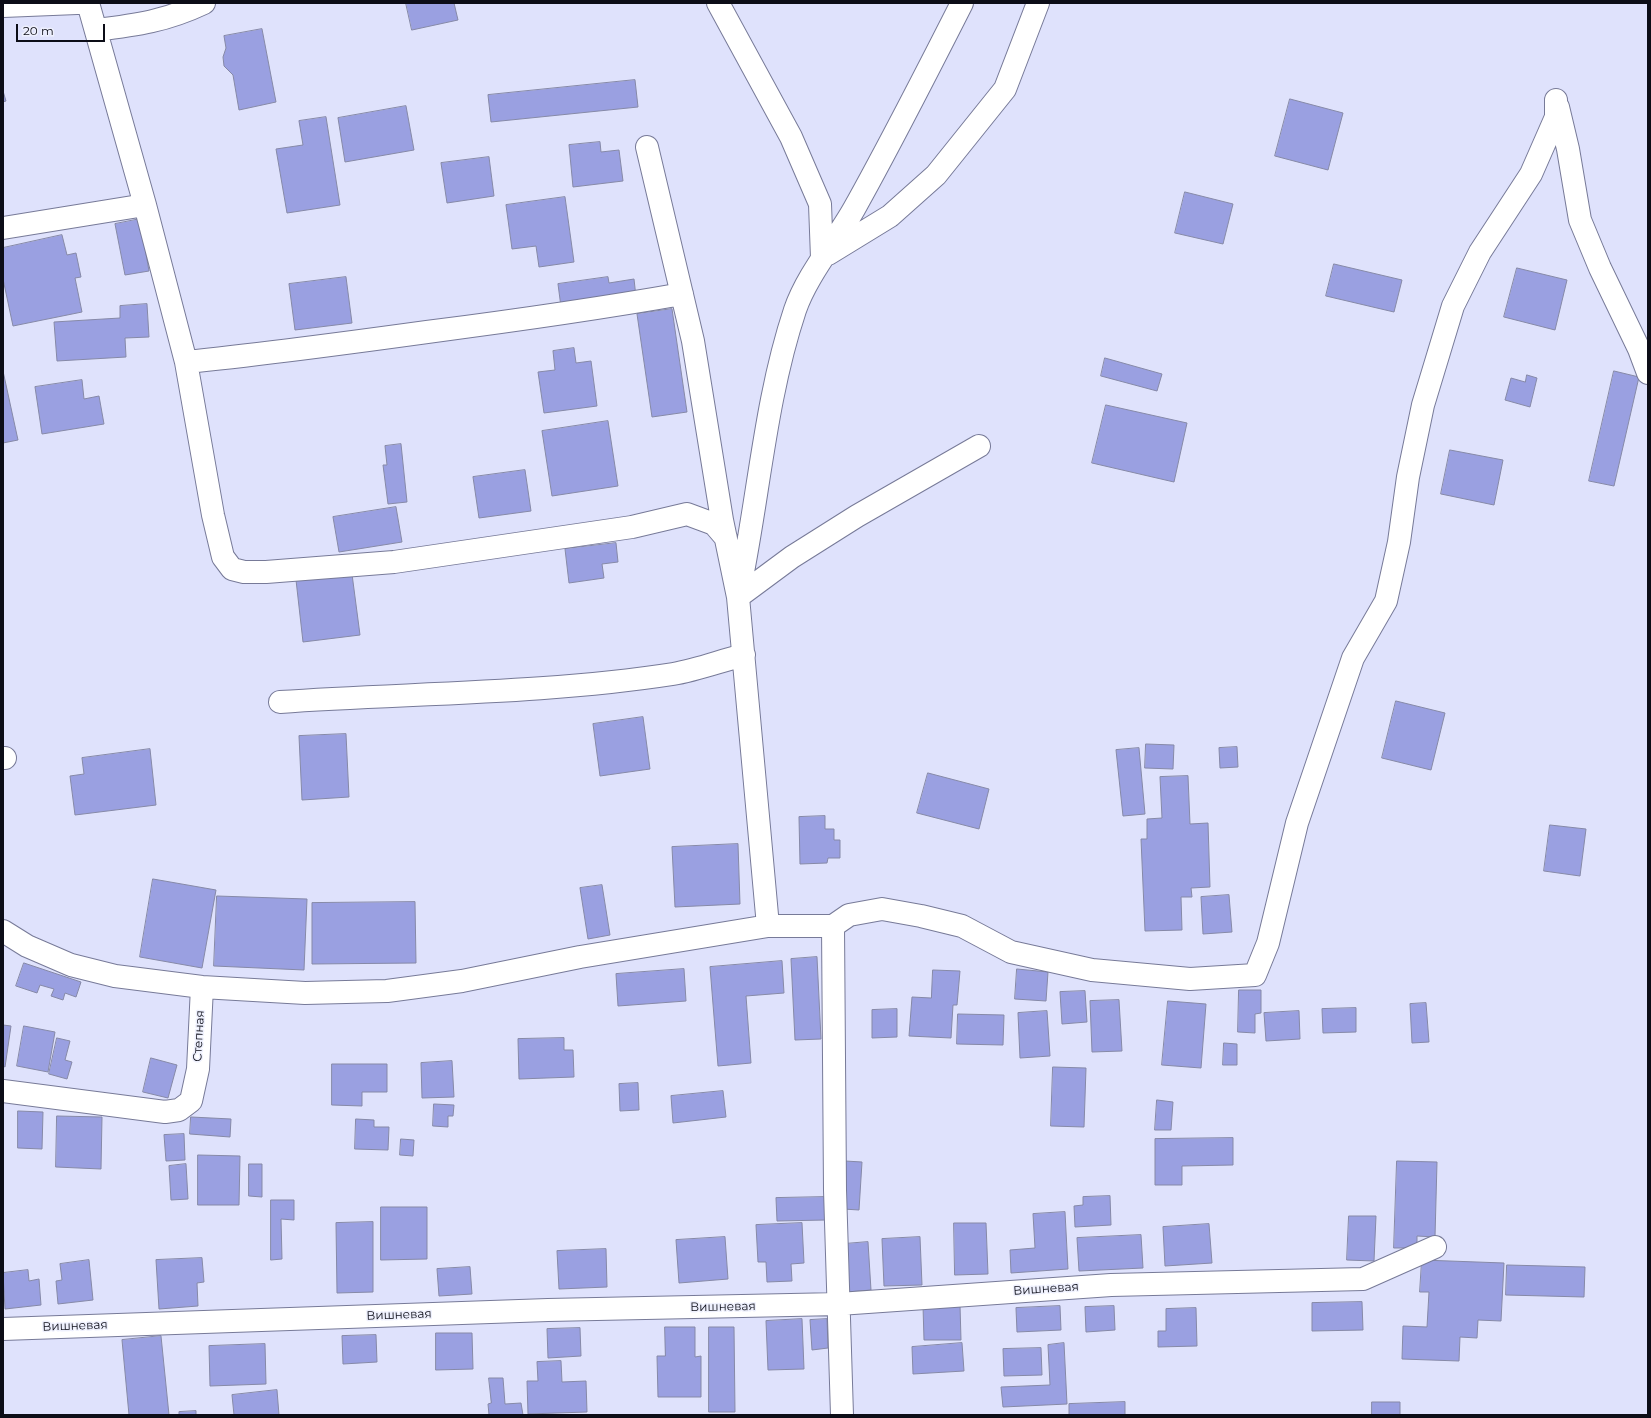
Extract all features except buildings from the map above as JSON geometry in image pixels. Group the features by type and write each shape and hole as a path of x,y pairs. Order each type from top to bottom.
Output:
{"street":[{"path":"3,6 77,3"},
{"path":"88,3 145,205 186,362 213,515 223,557 232,569 244,572 266,572 394,562 632,527 687,514 714,524 726,538"},
{"path":"96,30 147,24 182,14 204,3"},
{"path":"718,3 791,137 820,204 822,258"},
{"path":"738,596 749,542 776,376 796,308 822,258 849,217 893,139 962,3"},
{"path":"822,258 890,216 936,175 1005,89 1038,3"},
{"path":"3,931 27,946 71,965 115,976 202,987 305,993 387,991 462,980 580,957 768,926 833,926 850,914 882,909 921,916 962,926 1011,952 1092,970 1190,979 1255,975 1268,943 1297,823 1353,658 1386,601 1399,542 1408,477 1423,404 1453,306 1480,252 1531,174 1556,117 1556,100 1568,149 1580,220 1600,268 1639,349 1648,373"},
{"path":"647,147 693,341 726,538 738,596 768,926"},
{"path":"3,228 145,205"},
{"path":"186,362 268,354 614,306 682,294"},
{"path":"738,596 792,557 851,520 979,446"},
{"path":"280,702 373,696 542,689 675,674 744,655"},
{"path":"833,926 835,1190 842,1415"},
{"name":"Степная","path":"3,1091 166,1112 179,1110 191,1101 198,1070 202,987"},
{"name":"Вишневая","path":"3,1329 540,1310 838,1304 1111,1285 1363,1279 1435,1247"}]}
